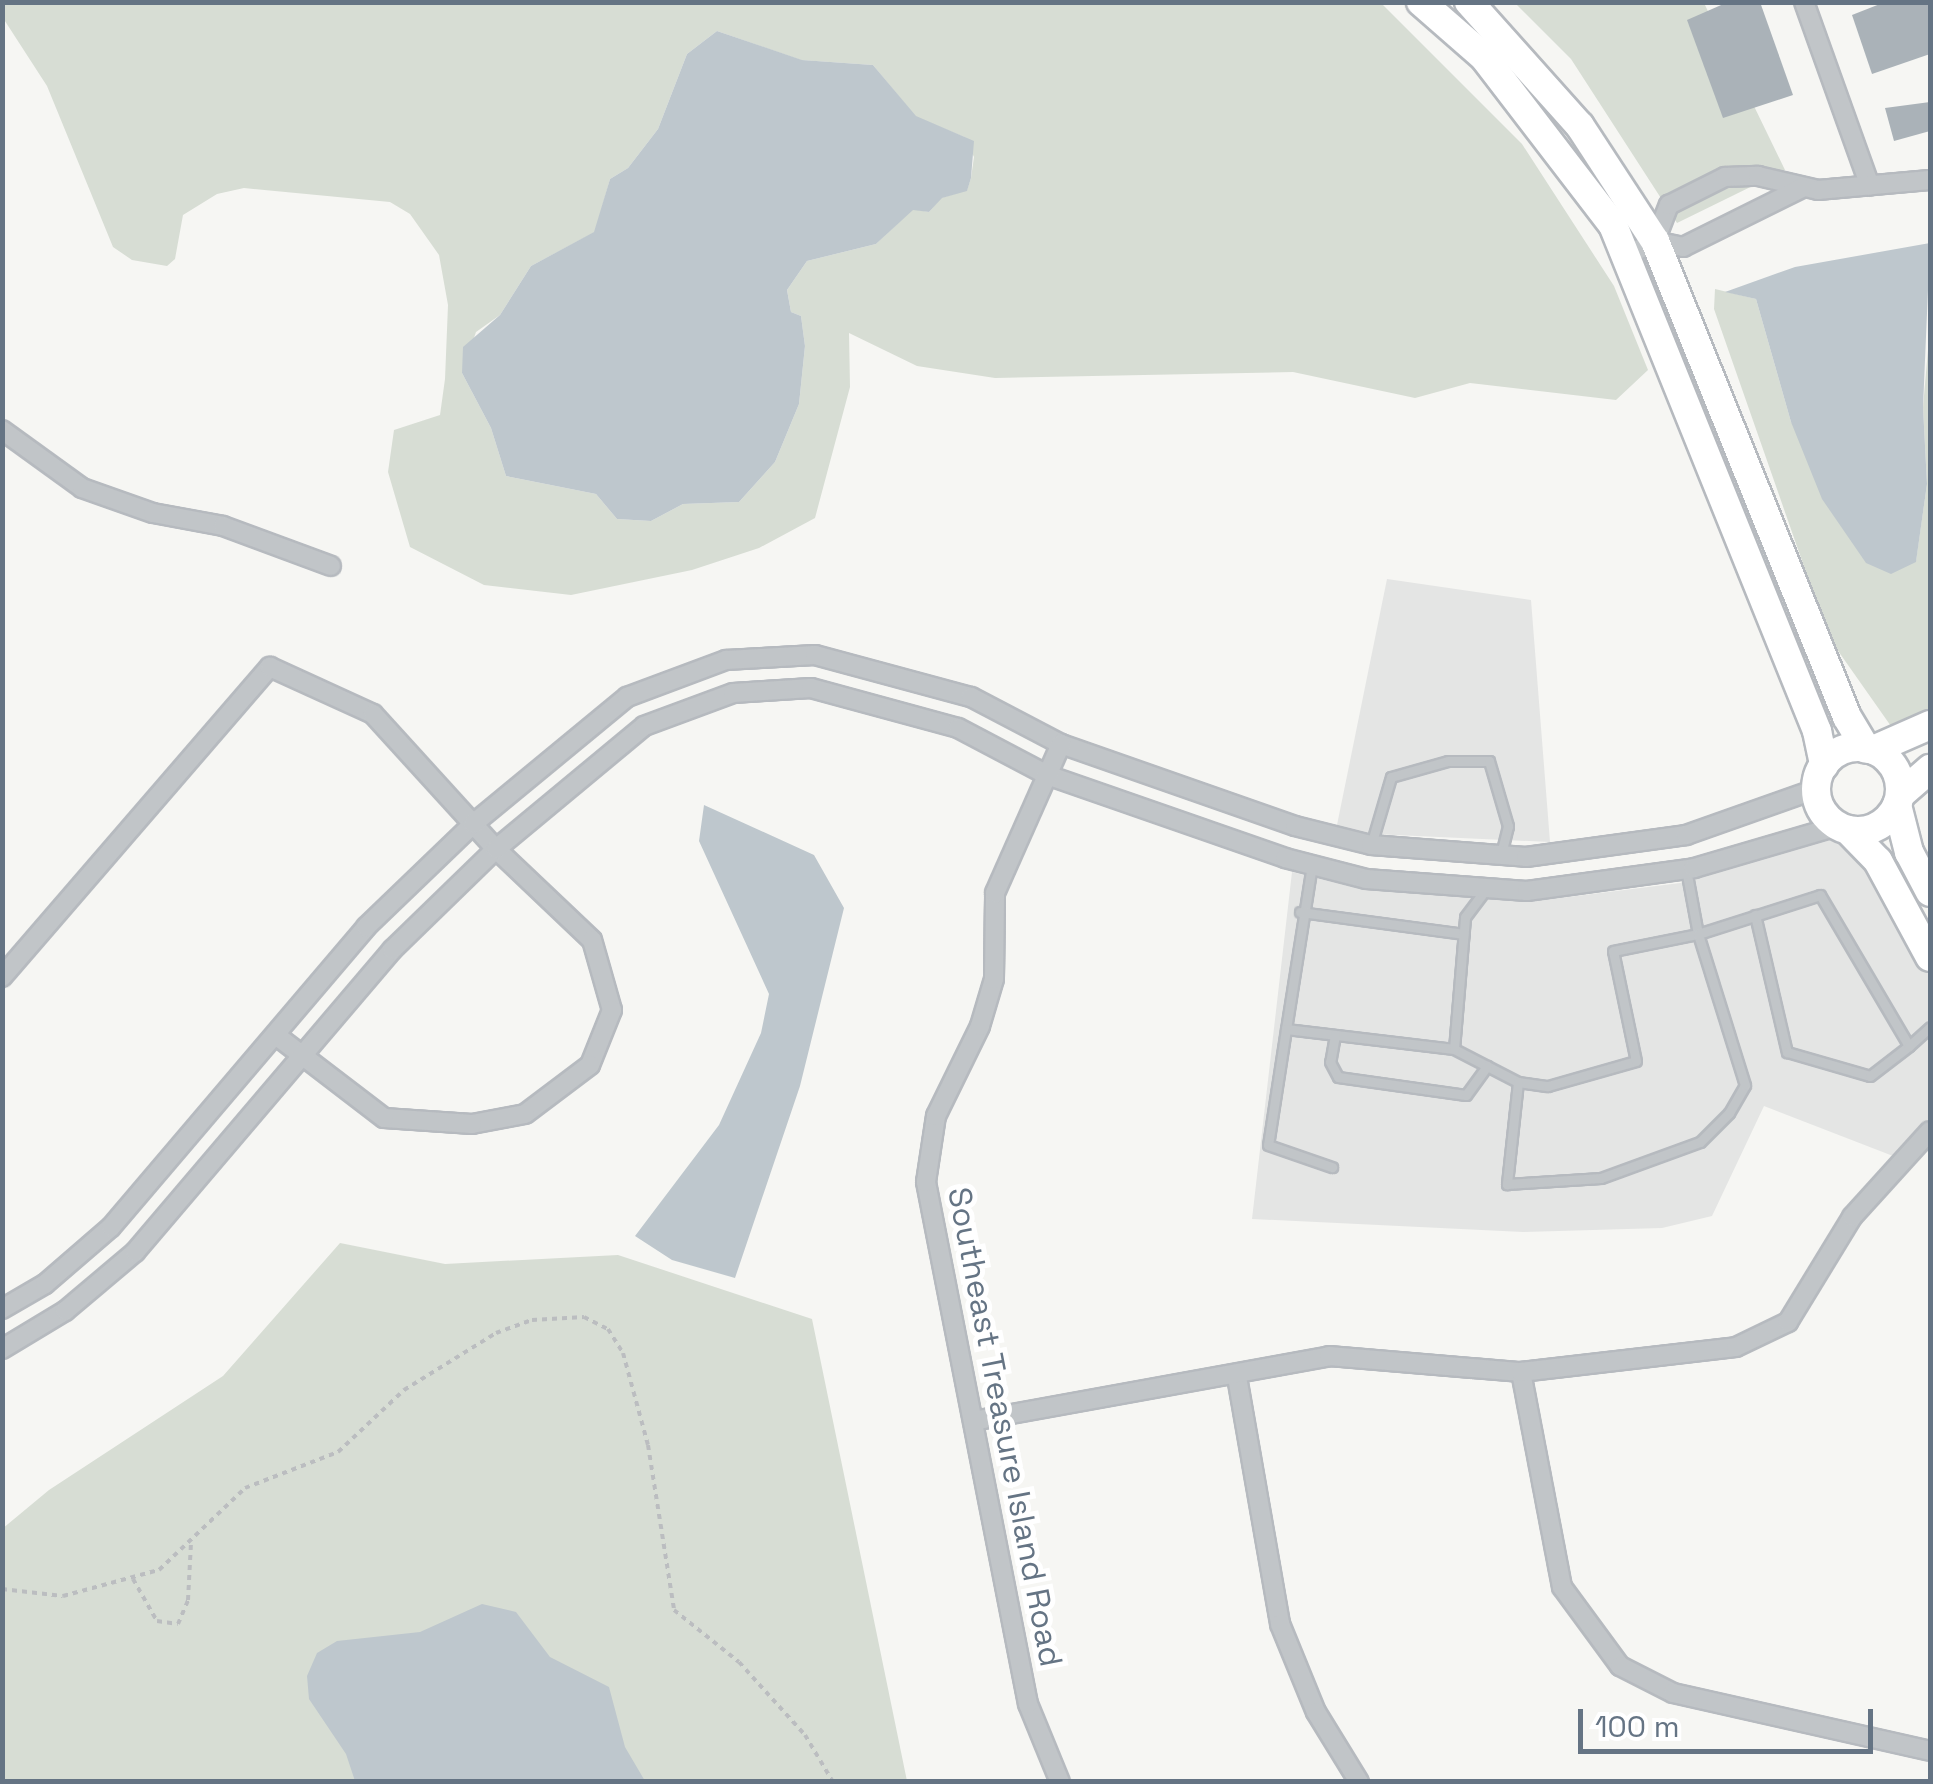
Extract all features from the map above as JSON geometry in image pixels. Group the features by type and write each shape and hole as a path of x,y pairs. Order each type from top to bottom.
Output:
{"street":[{"path":"1420,2 1484,57 1613,225 1817,731 1823,812 1878,862 1930,957"},
{"path":"1469,2 1580,126 1655,241 1847,717 1870,750 1892,765 1909,852 1930,892"},
{"path":"1804,2 1870,186"},
{"path":"1655,241 1669,205 1726,177 1758,176 1802,188 1930,180"},
{"path":"1626,256 1655,241 1684,248 1802,188"},
{"path":"2,430 82,488 154,513 224,526 330,566"},
{"path":"2,1310 45,1284 111,1228 278,1037 366,927 473,824 626,697 726,660 815,655 971,697 1061,744 1322,833 1371,845 1526,857 1678,836 1820,777 1837,752 1870,750 1930,725"},
{"path":"811,688 815,655"},
{"path":"3,974 270,667 373,714 496,850 592,940 612,1010 590,1066 525,1114 472,1124 384,1118 278,1037"},
{"path":"2,1349 65,1311 135,1252 392,950 496,850 644,726 733,693 811,688 958,728 1047,775 1312,865 1366,879 1527,891 1686,869 1843,828 1877,826 1930,769"},
{"name":"Southeast Treasure Island Road","path":"1060,1782 1028,1704 926,1182 936,1116 980,1026 994,979 995,893 1061,744"},
{"path":"1312,865 1322,833"},
{"path":"1678,836 1686,869"},
{"path":"1487,887 1501,854"},
{"path":"973,1422 1236,1378 1329,1356 1521,1372 1736,1347 1788,1322 1852,1217 1930,1131"},
{"path":"111,1228 135,1252"},
{"path":"1521,1372 1562,1587 1620,1666 1673,1693 1930,1751"},
{"path":"1236,1378 1280,1624 1316,1712 1360,1782"}],"lane":[{"path":"1371,845 1392,777 1448,761 1489,761 1508,826 1501,854"},
{"path":"1312,865 1300,912 1268,1144 1332,1167"},
{"path":"1518,1082 1507,1184 1601,1178 1700,1142 1729,1113 1744,1085 1698,934 1686,869"},
{"path":"1454,1049 1465,917 1487,887"},
{"path":"1286,1029 1454,1049 1518,1082 1548,1086 1636,1061 1613,952 1698,934 1820,895 1909,1046"},
{"path":"1300,912 1464,934"},
{"path":"1756,916 1787,1052 1870,1076 1930,1028"},
{"path":"1335,1035 1330,1062 1338,1077 1466,1094 1486,1066"}],"path":[{"path":"2,1589 63,1596 159,1570 246,1488 338,1452 404,1390 496,1333 550,1317 595,1321 618,1340 644,1428 674,1610 739,1662 805,1735 833,1782"},
{"path":"133,1579 157,1621 178,1624 188,1600 191,1543"}],"shaded area":[{"path":"2,3 1381,3 1522,144 1614,286 1648,370 1616,400 1470,383 1415,398 1293,372 995,378 917,366 849,333 850,387 815,518 759,548 692,570 571,595 484,585 410,547 388,472 394,430 440,415 445,379 448,305 439,255 410,214 390,202 244,188 217,194 183,215 175,259 167,266 132,260 113,247 47,86 3,18","holes":["717,31 801,60 873,65 916,117 964,137 974,157 967,190 941,198 929,212 913,209 876,244 807,261 787,290 791,312 801,316 805,346 799,404 775,462 739,502 683,504 651,521 617,519 596,494 506,476 491,428 462,373 476,332 500,315 531,266 595,232 610,179 628,168 658,129 687,54"]},
{"path":"1515,3 1704,3 1785,170 1677,223 1571,59"},
{"path":"717,31 802,60 873,65 916,116 974,141 971,178 967,191 942,198 929,212 913,210 876,244 807,261 787,290 791,312 801,316 805,346 799,404 775,462 739,502 683,504 651,521 617,519 596,494 506,476 491,428 462,373 463,347 500,315 531,266 594,232 610,179 628,168 658,129 687,54"},
{"path":"1930,243 1923,407 1927,484 1916,562 1891,574 1866,563 1822,499 1791,422 1756,299 1725,292 1795,267"},
{"path":"1715,289 1756,299 1791,422 1916,561 1927,484 1923,407 1930,327 1930,712 1893,729 1829,638 1714,309"},
{"path":"1387,579 1531,600 1550,842 1373,834 1337,825"},
{"path":"704,805 814,855 844,908 800,1086 735,1278 672,1260 635,1236 719,1125 761,1033 769,994 699,841"},
{"path":"1836,837 1870,869 1930,977 1930,1117 1893,1156 1764,1106 1712,1216 1662,1228 1523,1232 1252,1219 1292,872 1365,890 1528,902 1680,883"},
{"path":"340,1243 445,1264 618,1255 812,1319 907,1781 3,1781 2,1529 49,1490 223,1376"},
{"path":"482,1604 516,1612 550,1657 609,1687 625,1747 645,1781 355,1781 346,1754 309,1699 307,1676 317,1653 337,1641 420,1632"}],"building":[{"path":"1728,2 1760,2 1793,95 1723,118 1687,20"},
{"path":"1885,2 1930,2 1930,54 1872,74 1852,15"},
{"path":"1930,102 1930,131 1894,141 1885,108"}]}
